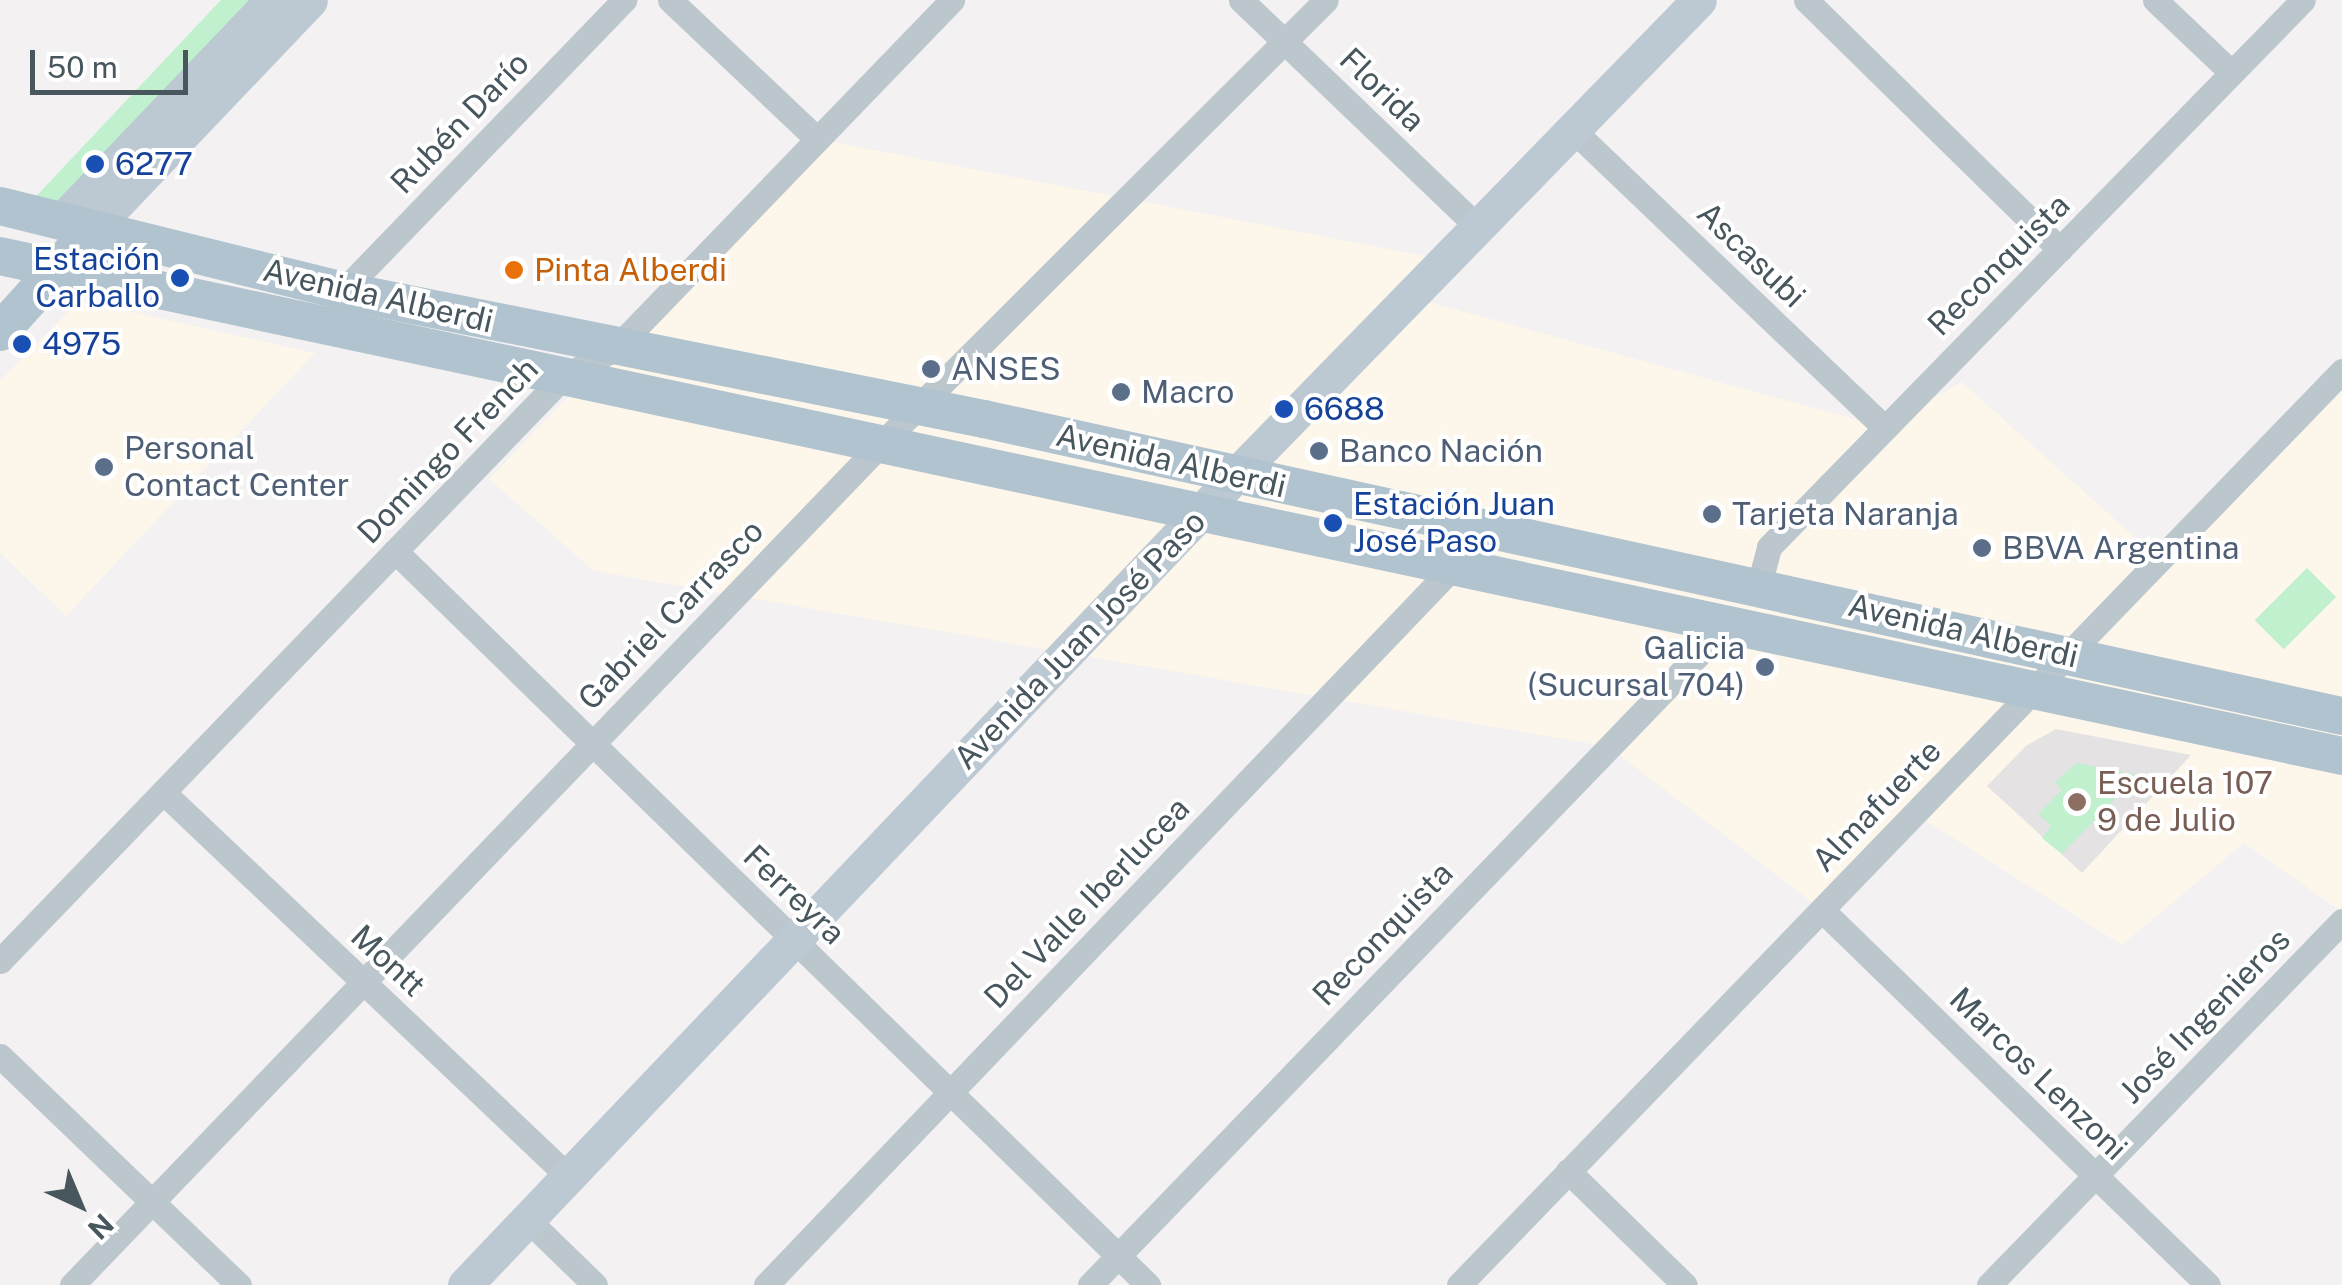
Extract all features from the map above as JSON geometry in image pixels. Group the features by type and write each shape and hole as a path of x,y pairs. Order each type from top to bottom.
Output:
{"main road":[{"name":"Avenida Alberdi","path":"0,206 343,291 920,406 1759,585 2342,716"},
{"path":"0,290 28,261 78,223"},
{"name":"Avenida Alberdi","path":"28,261 1198,516 1454,566 1724,628 2342,756"},
{"path":"0,332 28,261"}],"street":[{"path":"78,223 272,0"},
{"path":"78,223 310,0"},
{"name":"Rubén Darío","path":"343,291 624,0"},
{"path":"670,0 817,139"},
{"name":"Domingo French","path":"0,960 562,378 616,348 952,0"},
{"name":"Florida","path":"1241,0 1478,227"},
{"name":"Gabriel Carrasco","path":"72,1285 879,446 1326,0"},
{"name":"Avenida Juan José Paso","path":"465,1285 1236,475 1699,0"},
{"path":"1806,0 2060,250"},
{"path":"2155,0 2231,72"},
{"name":"Reconquista","path":"1759,585 1770,546 2303,0"},
{"name":"Ascasubi","path":"1573,130 1884,428"},
{"name":"Almafuerte","path":"1459,1285 2342,370"},
{"name":"Ferreyra","path":"395,551 1148,1285"},
{"name":"Del Valle Iberlucea","path":"766,1285 1454,566"},
{"name":"Reconquista","path":"1090,1285 1724,628"},
{"name":"Montt","path":"163,792 569,1177"},
{"name":"Marcos Lenzoni","path":"1822,910 2208,1285"},
{"name":"José Ingenieros","path":"1989,1285 2342,921"},
{"path":"0,1056 239,1285"},
{"path":"1568,1171 1685,1285"},
{"path":"528,1220 594,1285"}],"shaded area":[{"path":"817,139 1446,260 1411,297 1883,427 1962,382 2159,559 2342,371 2342,912 2244,843 2122,945 1915,814 1822,910 1609,747 594,571 489,479"},
{"name":"Personal Contact Center","path":"80,300 315,353 66,616 0,553 0,381"},
{"name":"Escuela 107 9 de Julio","path":"2056,729 2191,755 2082,873 1987,786 2026,746"}],"green space":[{"path":"221,0 257,0 60,208 27,206"},
{"path":"2307,568 2336,597 2284,649 2255,620"},
{"path":"2077,763 2138,775 2062,854 2042,838 2051,826 2038,814 2062,790 2055,782"}],"place":[{"name":"6277","path":"95,164"},
{"name":"Pinta Alberdi","path":"514,270"},
{"name":"Estación Carballo","path":"180,278"},
{"name":"4975","path":"22,344"},
{"name":"ANSES","path":"931,369"},
{"name":"Macro","path":"1121,392"},
{"name":"6688","path":"1284,409"},
{"name":"Banco Nación","path":"1319,451"},
{"name":"Personal Contact Center","path":"104,467"},
{"name":"Tarjeta Naranja","path":"1712,514"},
{"name":"Estación Juan José Paso","path":"1333,523"},
{"name":"BBVA Argentina","path":"1982,548"},
{"name":"Galicia (Sucursal 704)","path":"1765,667"},
{"name":"Escuela 107 9 de Julio","path":"2077,802"}]}
